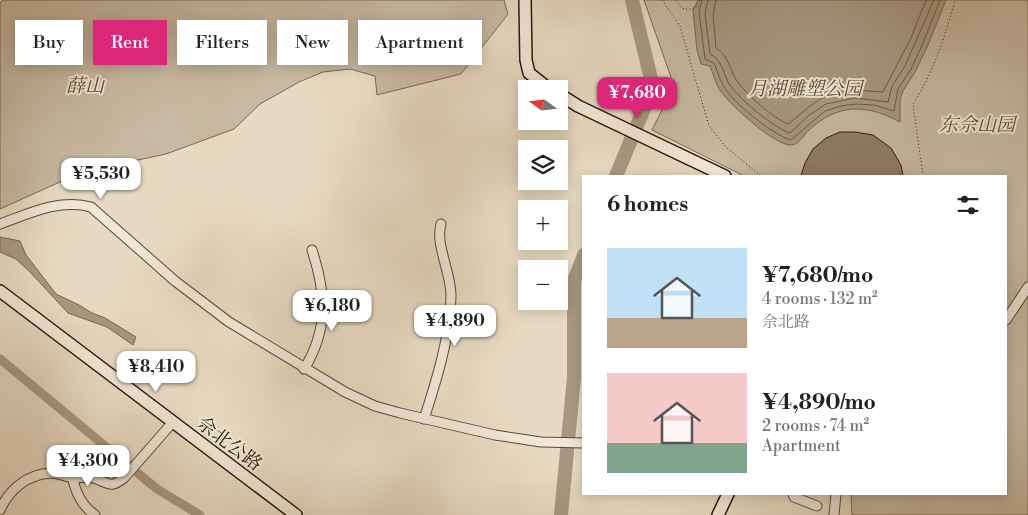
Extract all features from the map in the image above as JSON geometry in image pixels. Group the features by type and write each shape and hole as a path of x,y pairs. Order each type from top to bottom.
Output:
{"main road":[{"path":"525,0 529,73 538,80"},
{"path":"568,99 723,175"},
{"name":"佘北公路","path":"0,291 296,515"},
{"path":"718,515 728,495"}],"street":[{"path":"0,224 56,205 91,207 194,296 250,336 345,392 375,406 495,435 541,442 582,444"},
{"path":"424,419 436,377 450,314 451,295 442,248 441,224"},
{"path":"304,369 321,327 324,300 317,264 312,250"},
{"path":"1007,318 1028,287"},
{"path":"0,510 5,499 16,487 31,477 51,473 73,478 93,478 110,485 115,485 124,478 173,422"},
{"path":"71,464 80,502 95,515"},
{"path":"793,495 794,497 817,506"},
{"path":"834,515 836,495"}],"path":[{"path":"662,0 680,26 709,126 726,147 760,175"},
{"path":"676,0 682,8 690,10 697,6 700,0"},
{"path":"923,175 913,104 926,84 943,45 955,0"}],"green space":[{"name":"薛山","path":"3,0 504,0 508,14 482,47 482,20 358,20 358,65 468,65 461,74 377,95 375,76 350,69 323,72 299,82 260,104 234,129 166,154 82,172 0,209 0,3"},
{"name":"月湖雕塑公园","path":"644,0 1028,0 1028,515 852,515 851,495 1007,495 1007,175 742,175 652,130 674,86"}],"water":[{"path":"698,0 946,0 928,45 903,91 900,100 900,122 876,112 853,109 842,111 820,121 802,139 792,145 775,139 752,122 723,94 718,87 710,66 701,64 697,50 693,10"},
{"path":"0,237 20,241 26,255 56,294 105,318 136,337 133,345 107,327 68,313 16,259 0,252"}],"building":[{"path":"840,132 873,135 891,148 901,165 903,175 801,175 805,163 813,149 826,138"}],"waterway":[{"path":"616,175 653,87 632,0"},
{"path":"561,515 574,377 574,281 582,260"},
{"path":"0,359 157,489 200,515"}],"park label":[{"name":"东佘山园","path":"977,124"}]}
